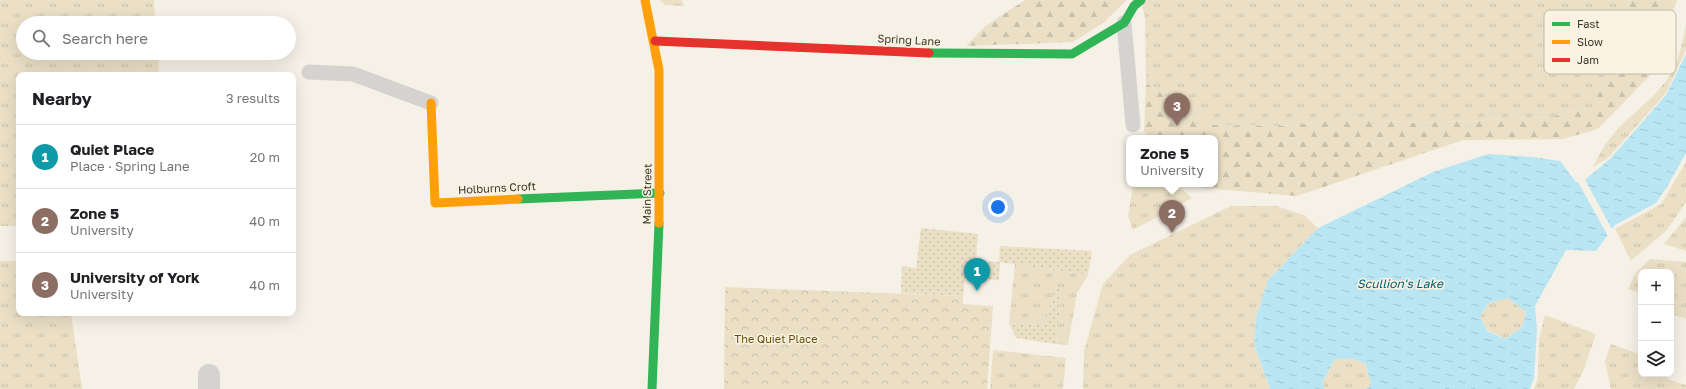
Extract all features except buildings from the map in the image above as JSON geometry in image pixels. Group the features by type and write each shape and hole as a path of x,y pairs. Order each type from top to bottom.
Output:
{"street":[{"name":"Main Street","path":"645,0 655,41 659,70 660,193 652,389"},
{"path":"1124,24 1134,6 1142,0"},
{"name":"Spring Lane","path":"655,41 952,54 1072,54 1124,24"},
{"name":"Holburns Croft","path":"431,103 435,203 660,193"}],"lane":[{"path":"1124,24 1133,125"},
{"path":"310,72 353,74 431,103"}],"green space":[{"path":"0,0 154,0 155,16 16,16 16,60 158,60 159,72 16,72 16,226 0,226"},
{"path":"659,0 682,0 684,6 665,5"},
{"path":"1025,0 1127,0 1103,23 1073,42 966,46 984,27"},
{"path":"1140,0 1628,0 1625,10 1544,10 1544,74 1607,74 1593,106 1551,117 1416,123 1352,118 1285,126 1213,125 1175,103 1146,83 1145,16"},
{"path":"1628,0 1677,0 1674,10 1625,10"},
{"path":"1686,25 1686,50 1676,72"},
{"path":"1607,74 1651,74 1598,129 1563,139 1463,140 1297,196 1203,188 1201,187 1218,187 1218,135 1147,135 1144,131 1146,83 1175,103 1213,125 1285,126 1352,118 1416,123 1551,117 1593,106"},
{"path":"1670,74 1675,74 1666,93 1608,158 1593,167 1610,138 1656,93"},
{"path":"1686,162 1686,202 1667,230 1631,261 1615,229 1661,204"},
{"path":"1133,187 1179,187 1192,198 1133,230 1128,216"},
{"path":"1231,206 1276,206 1304,215 1318,228 1268,280 1256,318 1254,344 1270,389 1083,389 1084,351 1103,284 1130,255"},
{"path":"1686,217 1686,251 1664,244"},
{"path":"921,228 978,234 976,261 999,262 1000,246 1092,251 1088,275 1000,262 999,280 965,278 963,296 901,293 902,266 916,268"},
{"path":"1650,259 1686,262 1686,319 1674,315 1674,269 1640,269"},
{"path":"0,261 16,261 16,316 71,316 82,389 0,389"},
{"path":"1015,264 1088,275 1077,293 1068,345 1056,344 1062,288 1055,289 1045,325 1009,323"},
{"path":"1638,271 1638,292 1628,289"},
{"name":"The Quiet Place","path":"725,287 963,296 963,304 993,306 987,389 724,389"},
{"path":"1055,288 1062,288 1056,344 1016,338 1009,323 1045,325"},
{"path":"1508,298 1526,312 1522,327 1505,339 1487,330 1480,316 1489,303"},
{"path":"1545,315 1596,334 1584,369 1574,389 1534,389 1538,378 1539,339"},
{"path":"1611,344 1638,354 1638,377 1668,377 1668,379 1686,385 1686,389 1611,389 1605,361"},
{"path":"993,350 1066,358 1063,389 990,389"},
{"path":"1335,359 1353,359 1366,364 1371,384 1367,389 1325,389 1322,383"}],"water":[{"name":"Scullion's Lake","path":"1686,54 1686,153 1667,187 1656,203 1615,225 1596,251 1566,250 1535,306 1537,330 1534,378 1530,389 1367,389 1371,384 1366,364 1353,359 1335,359 1322,383 1325,389 1270,389 1254,344 1256,318 1268,280 1318,228 1433,172 1488,154 1532,157 1560,161 1576,182 1582,182 1610,159 1666,95","holes":["1508,298 1526,312 1522,327 1505,339 1487,331 1480,316 1489,303"]}],"pier":[{"path":"1584,178 1613,231 1608,236 1578,182"}],"traffic: fast":[{"path":"929,53 1072,54 1124,23 1134,6 1141,0"},
{"path":"518,199 660,193"},
{"path":"652,389 659,223"}],"traffic: slow":[{"path":"645,0 659,70 659,223"},
{"path":"431,103 435,203 518,199"}],"traffic: jam":[{"path":"655,41 929,53"}],"place":[{"name":"University of York","path":"1177,126"},
{"name":"Zone 5","path":"1172,233"},
{"name":"Quiet Place","path":"977,291"}]}
